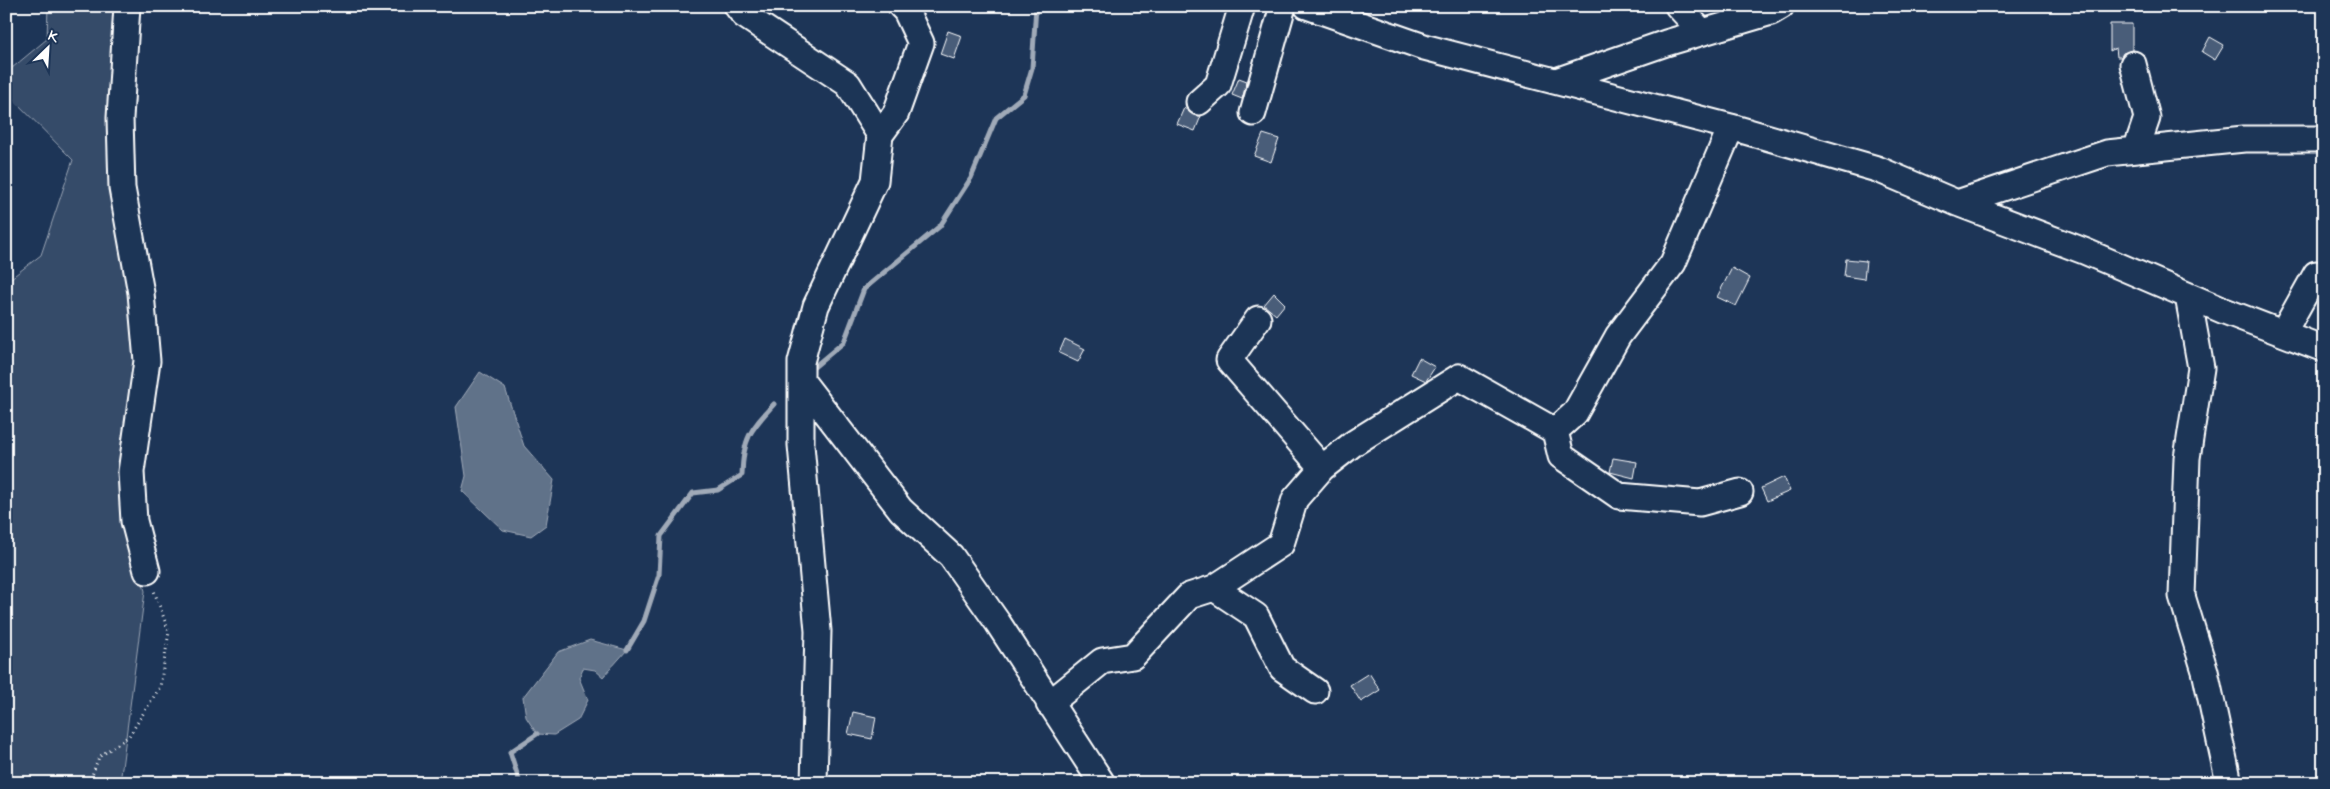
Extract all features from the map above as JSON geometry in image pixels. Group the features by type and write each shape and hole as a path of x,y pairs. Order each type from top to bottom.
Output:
{"street":[{"path":"128,6 120,118 122,188 141,293 147,361 131,472 134,521 147,572"},
{"path":"737,6 744,15 848,84 880,135"},
{"path":"814,783 818,631 802,454 801,362 816,306 876,181 880,135 896,113 921,42 906,11 901,6"},
{"path":"1199,102 1218,84 1242,6"},
{"path":"1253,113 1283,6"},
{"path":"1307,6 1424,46 1731,127 1877,169 1957,203 2084,251 2188,296 2324,348"},
{"path":"1678,6 1702,32"},
{"path":"1556,81 1702,32 1771,12 1781,6"},
{"path":"2133,64 2147,118 2136,150"},
{"path":"1555,431 1575,413 1618,336 1673,263 1731,127"},
{"path":"1957,203 2108,152 2244,138 2324,139"},
{"path":"2284,333 2316,274"},
{"path":"2188,296 2201,368 2187,458 2182,596 2206,671 2229,783"},
{"path":"1258,320 1229,360 1322,468"},
{"path":"1049,704 1102,661 1133,656 1189,596 1214,588 1280,544 1295,499 1322,468 1354,443 1459,377 1555,431 1561,456 1619,496 1700,503 1740,492"},
{"path":"801,380 902,510 951,556 998,623 1102,783"},
{"path":"1214,588 1256,616 1282,668 1315,691"}],"path":[{"path":"89,783 99,757 129,736 160,687 169,632 147,572"}],"shaded area":[{"path":"48,6 121,6 141,358 125,521 145,591 120,783 6,783 6,282 41,255 73,160 6,92 6,73 47,39"},
{"path":"480,372 505,388 524,446 554,480 546,525 531,536 503,530 462,491 466,476 456,407"},
{"path":"590,640 627,650 603,677 595,670 583,668 579,678 588,700 578,720 554,735 537,734 526,717 523,697 558,652"}],"building":[{"path":"2110,24 2132,24 2132,50 2123,53 2121,57 2117,57 2116,48 2110,51"},
{"path":"948,31 962,36 954,59 940,54"},
{"path":"2210,37 2224,45 2215,60 2202,52"},
{"path":"1239,78 1247,81 1242,99 1232,95"},
{"path":"1184,108 1194,115 1201,116 1195,131 1177,124"},
{"path":"1263,134 1279,139 1271,162 1254,156"},
{"path":"1846,259 1866,261 1864,279 1844,276"},
{"path":"1732,268 1750,278 1736,306 1717,297"},
{"path":"1274,293 1285,304 1276,315 1264,305"},
{"path":"1065,339 1085,349 1078,362 1059,353"},
{"path":"1419,358 1435,367 1426,381 1411,374"},
{"path":"1613,458 1637,462 1634,478 1610,472"},
{"path":"1784,477 1790,491 1767,501 1761,488"},
{"path":"1369,673 1380,690 1361,702 1350,685"},
{"path":"853,712 876,717 872,739 848,734"}],"waterway":[{"path":"814,367 844,342 864,289 940,226 971,178 996,118 1024,95 1032,68 1036,6"},
{"path":"627,650 644,621 659,575 661,536 693,493 718,490 742,475 744,452 749,435 774,404"},
{"path":"519,780 510,752 537,734"}]}
